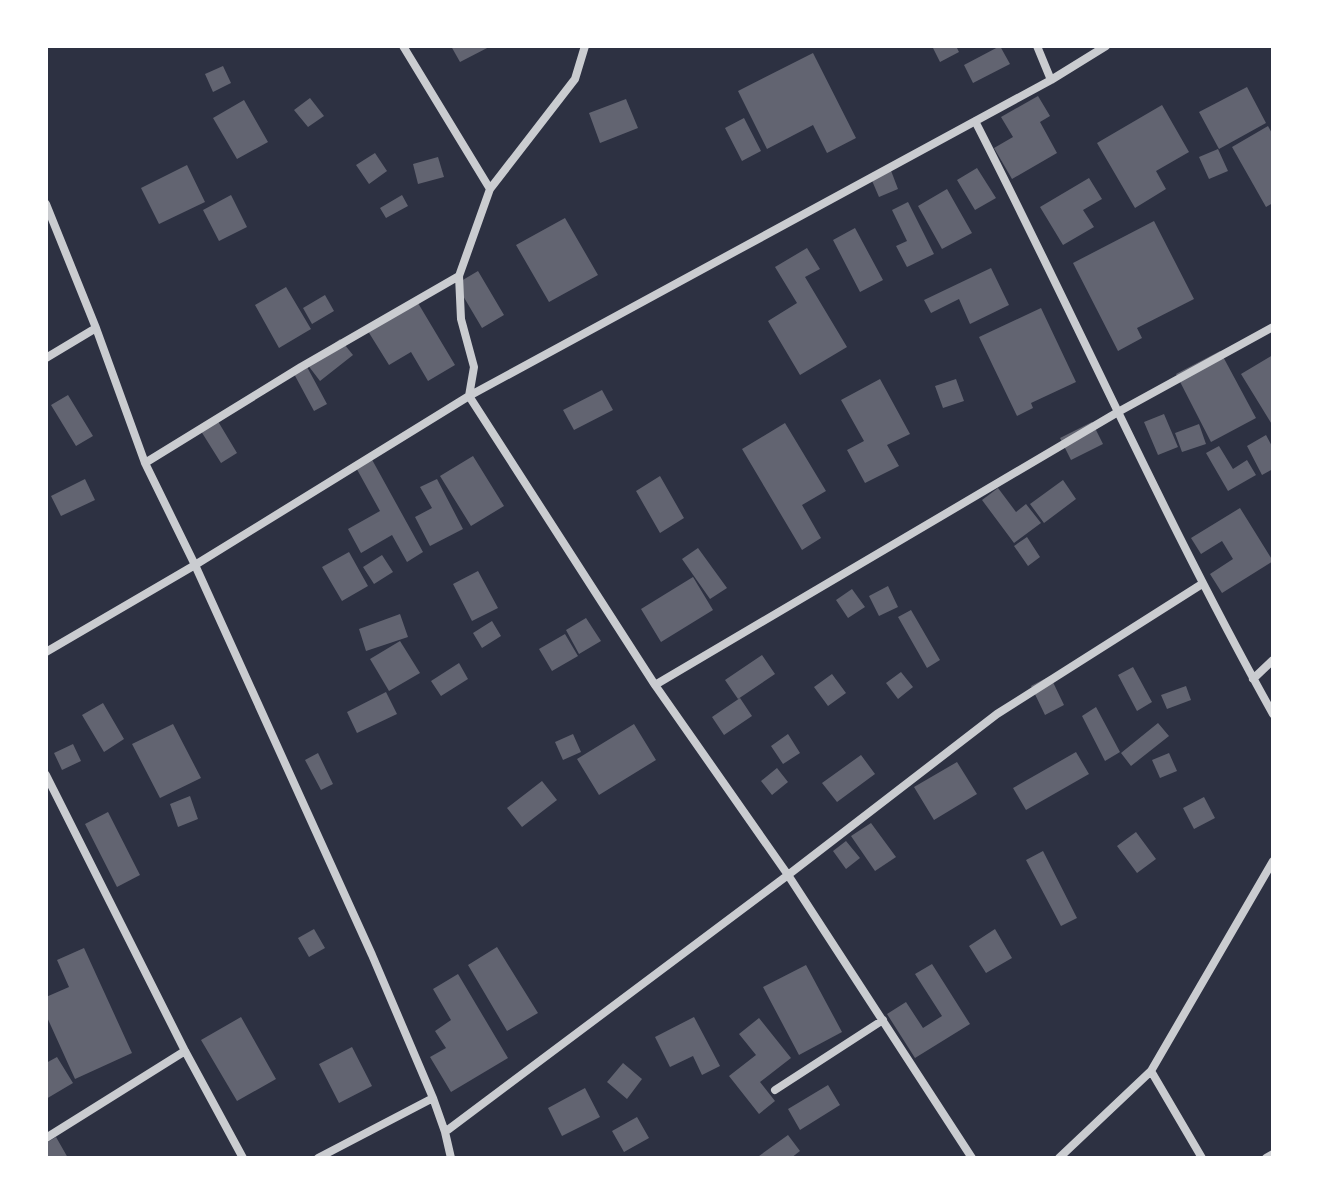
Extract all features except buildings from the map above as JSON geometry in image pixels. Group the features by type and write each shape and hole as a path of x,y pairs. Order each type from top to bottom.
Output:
{"street":[{"path":"403,46 490,189"},
{"path":"585,46 575,79 490,189 459,276 461,319 474,367 469,396 655,685 788,875 972,1158"},
{"path":"1037,46 1051,80"},
{"path":"46,652 195,565 469,396 1051,80 1106,46"},
{"path":"975,121 1202,584 1273,714"},
{"path":"46,204 96,328 145,463 195,565 356,918 433,1098 451,1158"},
{"path":"145,463 301,367 459,276"},
{"path":"655,685 1118,412 1273,327"},
{"path":"46,358 96,328"},
{"path":"445,1132 997,714 1202,584"},
{"path":"1253,679 1273,660"},
{"path":"46,775 185,1051 243,1158"},
{"path":"1059,1158 1151,1071 1273,861"},
{"path":"775,1090 883,1020"},
{"path":"46,1138 185,1051"},
{"path":"1151,1071 1202,1158"},
{"path":"318,1158 433,1098"},
{"path":"1266,1158 1273,1154"}]}
